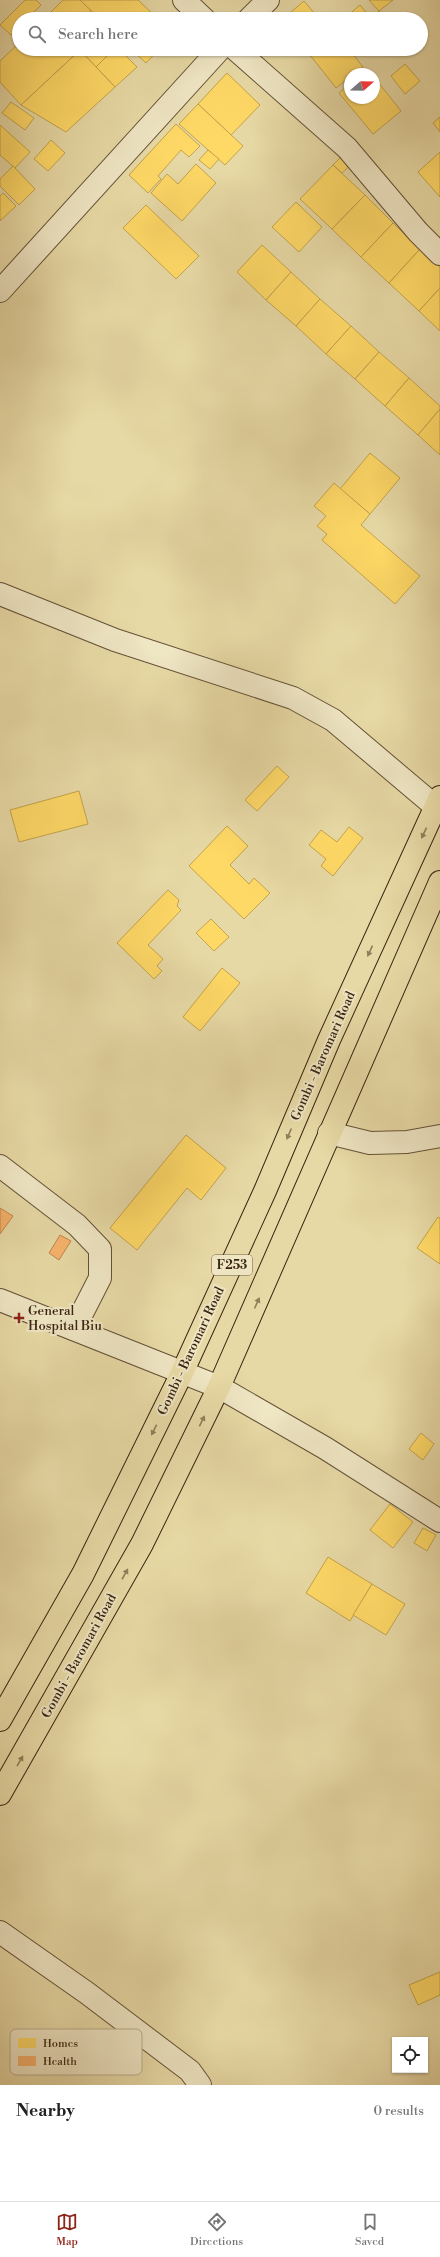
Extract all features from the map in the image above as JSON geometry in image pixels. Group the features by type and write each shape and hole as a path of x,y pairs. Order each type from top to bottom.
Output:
{"main road":[{"name":"Gombi - Baromari Road","path":"0,1720 83,1574 182,1373 265,1191 329,1040 438,802"},
{"name":"Gombi - Baromari Road","path":"0,1794 142,1544 219,1388 329,1133 440,882"}],"street":[{"path":"184,0 197,12"},
{"path":"256,12 268,0"},
{"path":"0,291 214,56"},
{"path":"244,56 347,148 418,232 440,254"},
{"path":"0,594 115,640 293,698 334,720 438,802"},
{"path":"329,1133 370,1143 407,1142 440,1136"},
{"path":"0,1166 77,1225 100,1249 100,1278 74,1329"},
{"path":"0,1300 219,1388 325,1448 440,1521"},
{"path":"0,1932 87,1993 135,2029"},
{"path":"142,2035 190,2071 200,2085"}],"building: Homes":[{"path":"25,0 36,0 41,5 34,12 13,12"},
{"path":"63,0 80,0 91,10 89,12 51,12"},
{"path":"80,0 138,0 151,12 93,12"},
{"path":"369,0 393,0 379,11"},
{"path":"304,1 313,12 291,12"},
{"path":"360,5 366,12 352,12"},
{"path":"12,13 11,35 0,25"},
{"path":"12,50 12,56 74,56 21,105 0,82 0,61"},
{"path":"74,56 86,56 115,87 66,132 21,105"},
{"path":"86,56 107,56 96,67"},
{"path":"107,56 126,56 137,67 115,87 96,67"},
{"path":"138,56 152,56 146,63"},
{"path":"311,56 354,56 363,67 344,68 344,82 336,88"},
{"path":"405,64 420,81 405,94 391,76"},
{"path":"227,73 260,105 231,135 198,104"},
{"path":"380,85 401,111 373,134 348,104 380,104"},
{"path":"344,89 344,99 339,93"},
{"path":"11,102 34,118 25,130 2,113"},
{"path":"198,104 243,146 225,165 179,124"},
{"path":"440,117 440,132 433,123"},
{"path":"176,124 200,146 189,157 181,150 158,176 161,179 148,193 129,175"},
{"path":"0,125 30,152 15,168 0,155"},
{"path":"51,140 65,153 48,171 34,159"},
{"path":"208,150 219,159 210,169 199,160"},
{"path":"346,152 355,161 342,173 333,165"},
{"path":"440,152 440,197 418,172"},
{"path":"196,164 216,183 182,221 151,193 167,174 178,184"},
{"path":"333,165 365,195 332,229 300,199"},
{"path":"13,166 35,189 19,205 0,186 0,179"},
{"path":"3,193 16,206 0,221 0,196"},
{"path":"365,195 393,223 361,257 332,229"},
{"path":"296,202 322,227 299,252 272,227"},
{"path":"146,205 199,256 176,279 123,228"},
{"path":"393,223 420,249 389,283 361,257"},
{"path":"262,245 291,272 266,300 237,272"},
{"path":"420,249 440,267 440,288 419,311 389,283"},
{"path":"291,272 320,299 296,326 266,300"},
{"path":"440,288 440,331 419,311"},
{"path":"320,299 351,326 326,354 296,326"},
{"path":"351,326 379,352 355,379 326,354"},
{"path":"379,352 409,378 385,406 355,379"},
{"path":"409,378 440,406 440,409 418,435 385,406"},
{"path":"440,409 440,455 418,435"},
{"path":"370,453 400,478 370,514 340,489"},
{"path":"334,483 370,514 361,525 420,576 395,604 322,540 327,534 317,526 326,516 314,506"},
{"path":"277,766 289,777 257,811 245,800"},
{"path":"79,791 88,824 19,842 10,810"},
{"path":"227,826 248,846 230,865 249,884 254,878 270,893 244,919 189,866"},
{"path":"349,827 363,838 333,876 321,866 326,859 309,845 321,830 337,842"},
{"path":"168,890 179,900 177,906 181,910 148,945 163,959 157,966 162,971 154,979 117,943"},
{"path":"211,919 229,937 214,951 196,933"},
{"path":"222,968 240,983 200,1031 183,1017"},
{"path":"186,1135 226,1168 201,1200 187,1188 137,1250 110,1228"},
{"path":"438,1217 440,1218 440,1264 417,1248"},
{"path":"421,1433 434,1444 423,1460 409,1449"},
{"path":"390,1504 413,1522 393,1548 370,1530"},
{"path":"423,1528 436,1535 427,1551 414,1543"},
{"path":"328,1557 372,1584 350,1621 306,1593"},
{"path":"372,1584 405,1604 386,1635 353,1615"},
{"path":"440,1972 440,1995 418,2005 409,1985"}],"building: Health":[{"path":"0,1208 13,1216 0,1234"},
{"path":"60,1235 71,1241 59,1260 49,1253"}],"place":[{"name":"General Hospital Biu","path":"19,1318"}]}
